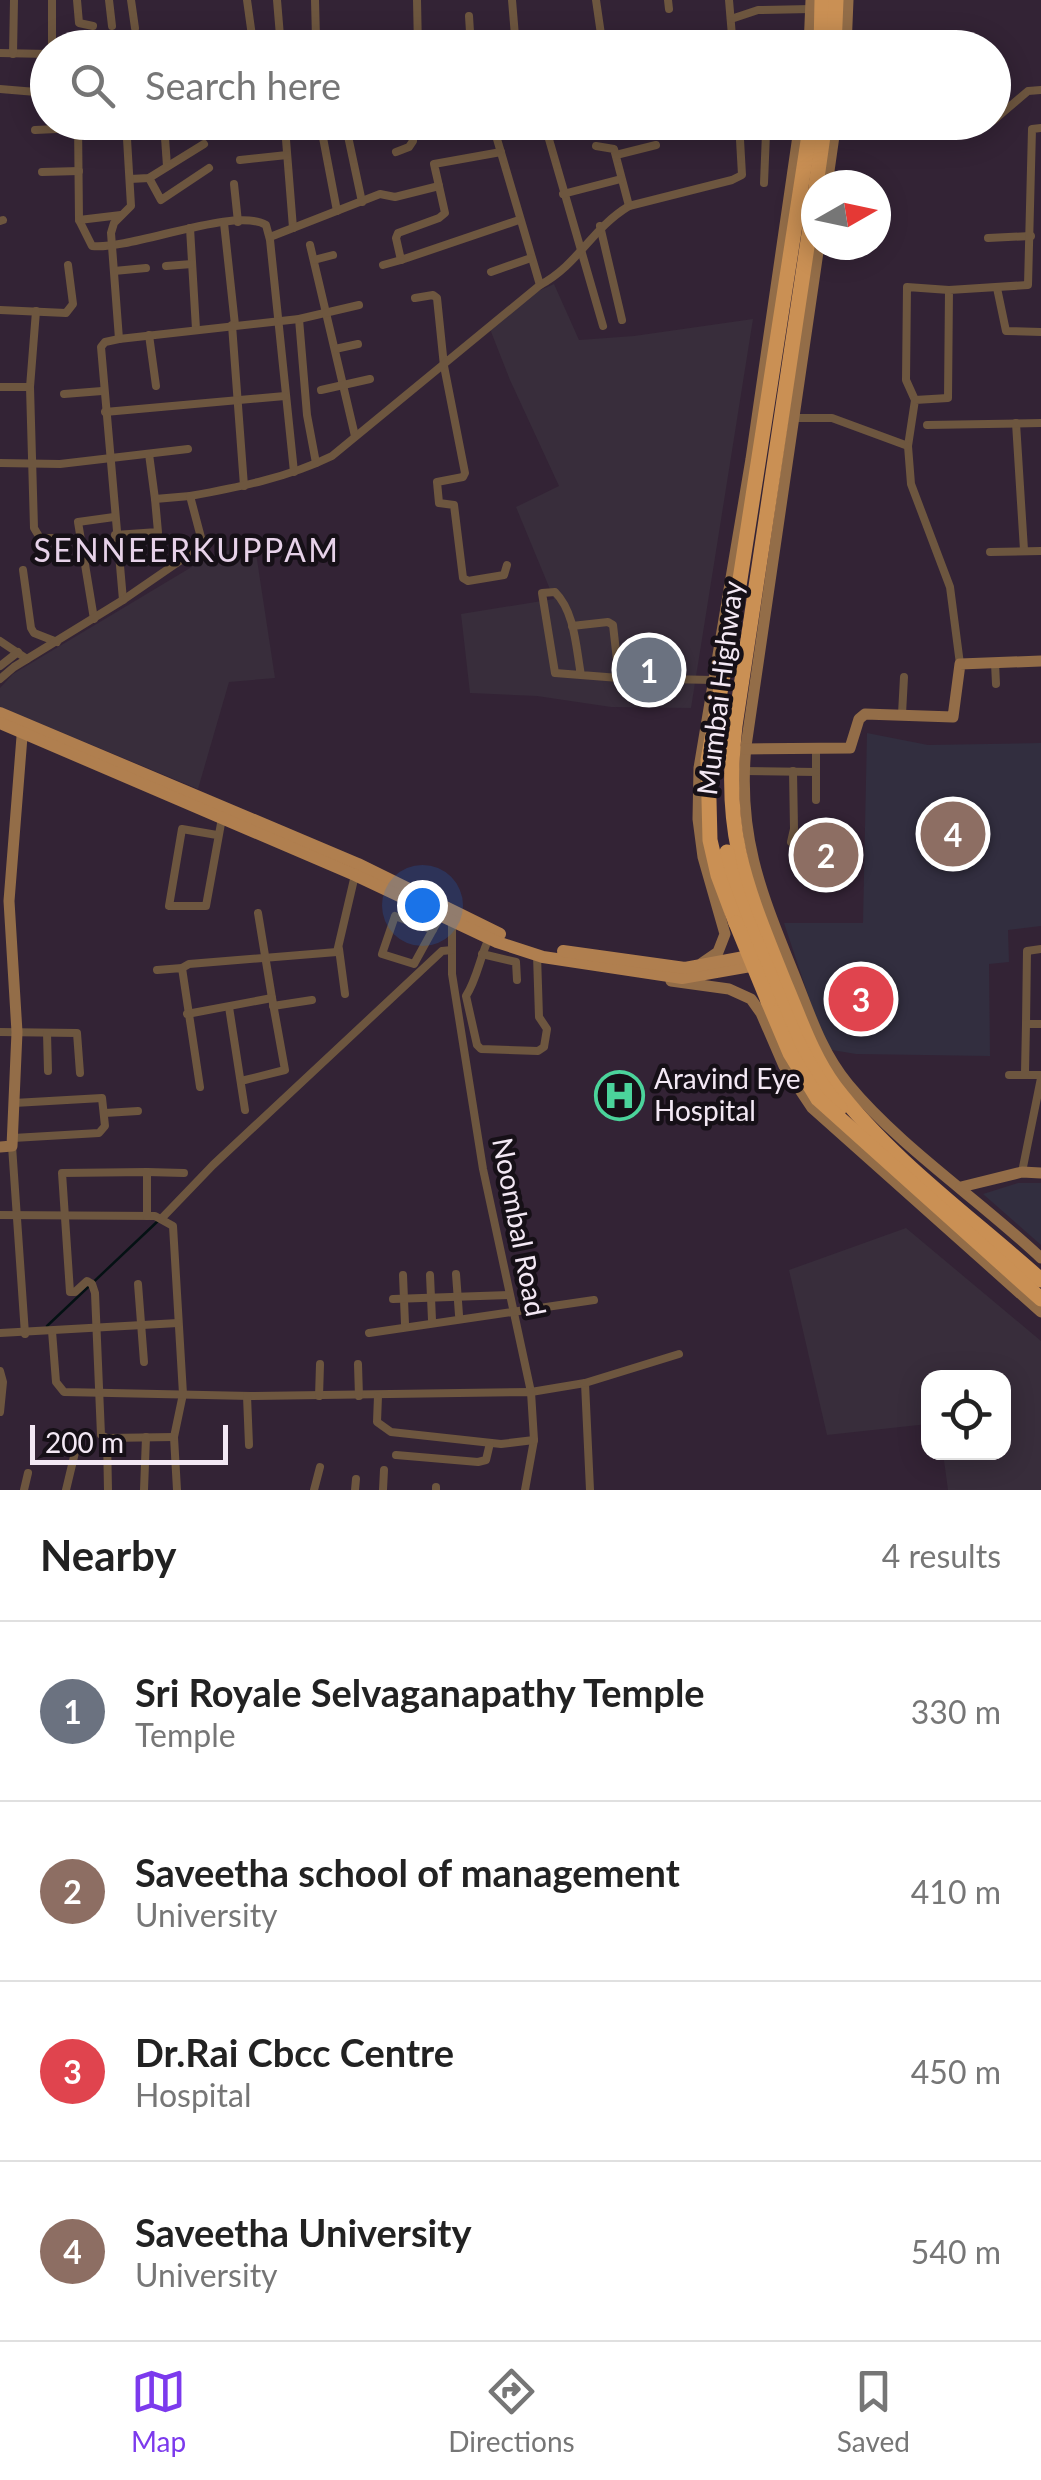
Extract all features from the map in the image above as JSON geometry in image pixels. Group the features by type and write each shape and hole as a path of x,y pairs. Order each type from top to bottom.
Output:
{"highway":[{"path":"835,30 836,0"},
{"path":"815,3 818,30"},
{"path":"801,285 793,246 803,140"},
{"path":"818,170 822,140"},
{"path":"805,260 751,480 707,772 713,858 790,1054 818,1098 1041,1299"},
{"name":"Mumbai Highway","path":"801,285 734,736 730,790 736,851 808,1039 834,1085 879,1135 1041,1280"},
{"path":"744,666 725,749 722,821 733,880 763,959 767,999 824,1090 864,1132 934,1185"}],"main road":[{"path":"0,712 22,727 222,818 501,934 545,948 678,968 763,959"},
{"path":"0,723 22,727 358,864 489,938 537,955 654,975 701,977 763,959"}],"street":[{"path":"12,54 14,0"},
{"path":"52,0 52,30"},
{"path":"77,0 80,22 92,26"},
{"path":"109,0 112,26"},
{"path":"131,0 135,28"},
{"path":"248,0 251,30"},
{"path":"278,0 280,30"},
{"path":"315,0 316,30"},
{"path":"417,0 418,30"},
{"path":"512,0 514,30"},
{"path":"596,0 600,30"},
{"path":"729,0 732,30"},
{"path":"847,30 848,0"},
{"path":"731,19 758,10 815,3 812,30"},
{"path":"469,16 469,30"},
{"path":"0,53 30,54"},
{"path":"0,89 30,92"},
{"path":"1011,106 1028,91 1041,90"},
{"path":"746,749 850,748 859,719 865,714 954,717 960,664 952,600 910,484 908,446 914,400 906,380 907,288 949,290 1028,285 1036,246 1031,236 1037,175 1032,129 1041,128"},
{"path":"78,140 79,220 92,246 112,246 224,223 262,222 270,237 294,472"},
{"path":"118,339 112,228 131,206 127,140"},
{"path":"165,140 167,166"},
{"path":"286,140 293,228"},
{"path":"323,140 337,212"},
{"path":"349,140 362,202"},
{"path":"396,152 414,140"},
{"path":"497,140 540,285"},
{"path":"549,140 603,326"},
{"path":"156,499 244,486 332,456 540,285 563,273 600,226 630,206 742,175 741,140"},
{"path":"764,182 766,140"},
{"path":"678,968 714,956 725,934 706,873 698,818 699,768 751,480 802,140"},
{"path":"829,170 833,140"},
{"path":"130,179 148,178 204,144"},
{"path":"616,155 656,145"},
{"path":"596,146 612,146 630,206"},
{"path":"401,260 398,233 445,213 434,164 501,152"},
{"path":"240,160 287,155"},
{"path":"148,178 162,200 209,168"},
{"path":"42,172 78,170"},
{"path":"564,194 621,179"},
{"path":"234,184 238,222"},
{"path":"270,237 380,194 395,196 439,186"},
{"path":"79,220 121,214"},
{"path":"383,265 519,220"},
{"path":"224,223 244,486"},
{"path":"600,226 622,320"},
{"path":"190,228 196,329"},
{"path":"988,238 1031,236"},
{"path":"310,244 355,436"},
{"path":"314,260 333,255"},
{"path":"491,272 531,258"},
{"path":"812,260 801,285 795,418 746,749 744,812 754,866 829,1058 870,1107 1041,1258"},
{"path":"166,266 192,264"},
{"path":"0,310 58,314 71,309 68,265"},
{"path":"114,271 146,268"},
{"path":"997,288 1006,331 1041,332"},
{"path":"914,400 948,398 949,290"},
{"path":"415,298 438,298 444,366 465,473 464,477 438,482 438,503 454,505 464,578 468,581 504,575 506,565"},
{"path":"123,600 100,347 118,339 299,319 360,305"},
{"path":"36,312 30,388 30,464 36,535 64,538"},
{"path":"299,319 307,415 316,464"},
{"path":"148,336 156,386"},
{"path":"335,349 358,344"},
{"path":"321,390 370,379"},
{"path":"0,386 30,388"},
{"path":"64,394 102,391"},
{"path":"104,412 285,396"},
{"path":"795,418 832,418 908,446"},
{"path":"927,425 1041,423"},
{"path":"1016,424 1024,550"},
{"path":"229,445 240,443"},
{"path":"0,463 30,464 188,449"},
{"path":"115,535 158,532 149,454"},
{"path":"0,679 203,544 190,496"},
{"path":"94,618 78,522 114,517"},
{"path":"990,552 1041,551"},
{"path":"24,570 31,628 57,642"},
{"path":"580,675 572,626 563,600 554,592 542,593 555,673 580,675 619,678 714,679"},
{"path":"572,626 608,622 613,625 619,678"},
{"path":"0,641 27,659"},
{"path":"0,666 18,652"},
{"path":"960,664 1041,661"},
{"path":"995,663 996,684"},
{"path":"902,714 904,677"},
{"path":"22,727 9,901 17,1032 8,1144 25,1334"},
{"path":"816,750 816,800"},
{"path":"744,771 816,772"},
{"path":"791,842 793,771"},
{"path":"217,835 182,829 168,906 206,906 222,818"},
{"path":"345,994 339,949 356,875"},
{"path":"241,1081 285,1070 258,913"},
{"path":"432,930 395,916 382,954 414,964 432,930 448,914"},
{"name":"Noombal Road","path":"448,914 452,974 483,1169 531,1392 534,1440 526,1490"},
{"path":"489,938 466,1000 477,1046 502,1051 538,1051 544,1047 546,1024 539,1017 537,955"},
{"path":"157,970 339,949"},
{"path":"162,1218 442,951 452,950"},
{"path":"1025,1075 1026,951 1041,950"},
{"path":"482,954 516,962 516,980"},
{"path":"182,968 200,1087"},
{"path":"654,975 767,999 784,1066 812,1108 1041,1312"},
{"path":"187,1014 229,1006 312,1000"},
{"path":"229,1006 246,1110"},
{"path":"1026,1024 1041,1024"},
{"path":"0,1032 78,1033 80,1073"},
{"path":"47,1032 48,1071"},
{"path":"1009,1075 1041,1076 1022,1172"},
{"path":"8,1144 99,1133 105,1126 104,1101 98,1098 14,1103"},
{"path":"105,1113 138,1110"},
{"path":"146,1172 148,1216"},
{"path":"961,1187 1022,1172 1041,1173"},
{"path":"174,1436 107,1438 100,1434 92,1284 87,1281 72,1293 70,1290 62,1173 184,1173"},
{"path":"0,1215 148,1216 162,1218 172,1226 183,1394 174,1436 177,1490"},
{"path":"430,1274 432,1320"},
{"path":"456,1274 460,1316"},
{"path":"403,1275 406,1324"},
{"path":"138,1284 144,1362"},
{"path":"393,1298 508,1295"},
{"path":"369,1333 594,1300"},
{"path":"0,1333 178,1323"},
{"path":"52,1331 59,1388 64,1392 247,1396 531,1392 585,1383 679,1354"},
{"path":"320,1364 320,1396"},
{"path":"358,1364 359,1396"},
{"path":"0,1370 0,1412"},
{"path":"585,1383 590,1490"},
{"path":"247,1396 248,1445"},
{"path":"378,1396 377,1422 384,1430 490,1443 534,1440"},
{"path":"107,1438 108,1490"},
{"path":"144,1490 146,1438"},
{"path":"396,1455 478,1462 486,1460 490,1443"},
{"path":"66,1490 77,1444"},
{"path":"314,1490 320,1467"},
{"path":"383,1490 384,1470"},
{"path":"24,1490 28,1473"},
{"path":"354,1490 356,1479"}],"shaded area":[{"path":"554,284 579,340 753,319 691,708 611,707 537,696 470,693 461,614 554,599 516,507 559,486 488,324 520,299"},
{"path":"254,540 275,678 229,682 198,789 0,707 0,688 13,674 205,559"},
{"path":"867,733 928,745 1041,743 1041,926 1008,930 1009,962 989,964 990,1056 856,1054 826,1049 784,923 863,923"},
{"path":"1018,1183 1041,1183 1041,1245 983,1194"},
{"path":"906,1228 1041,1341 1041,1490 948,1490 944,1460 1011,1460 1011,1370 921,1370 921,1425 827,1435 789,1270"}],"waterway":[{"path":"47,1326 159,1220"}],"place":[{"name":"Sri Royale Selvaganapathy Temple","path":"649,670"},
{"name":"Saveetha University","path":"953,834"},
{"name":"Saveetha school of management","path":"826,855"},
{"name":"Dr.Rai Cbcc Centre","path":"861,999"},
{"name":"Aravind Eye Hospital","path":"619,1095"}],"district":[{"name":"SENNEERKUPPAM","path":"187,551"}]}
